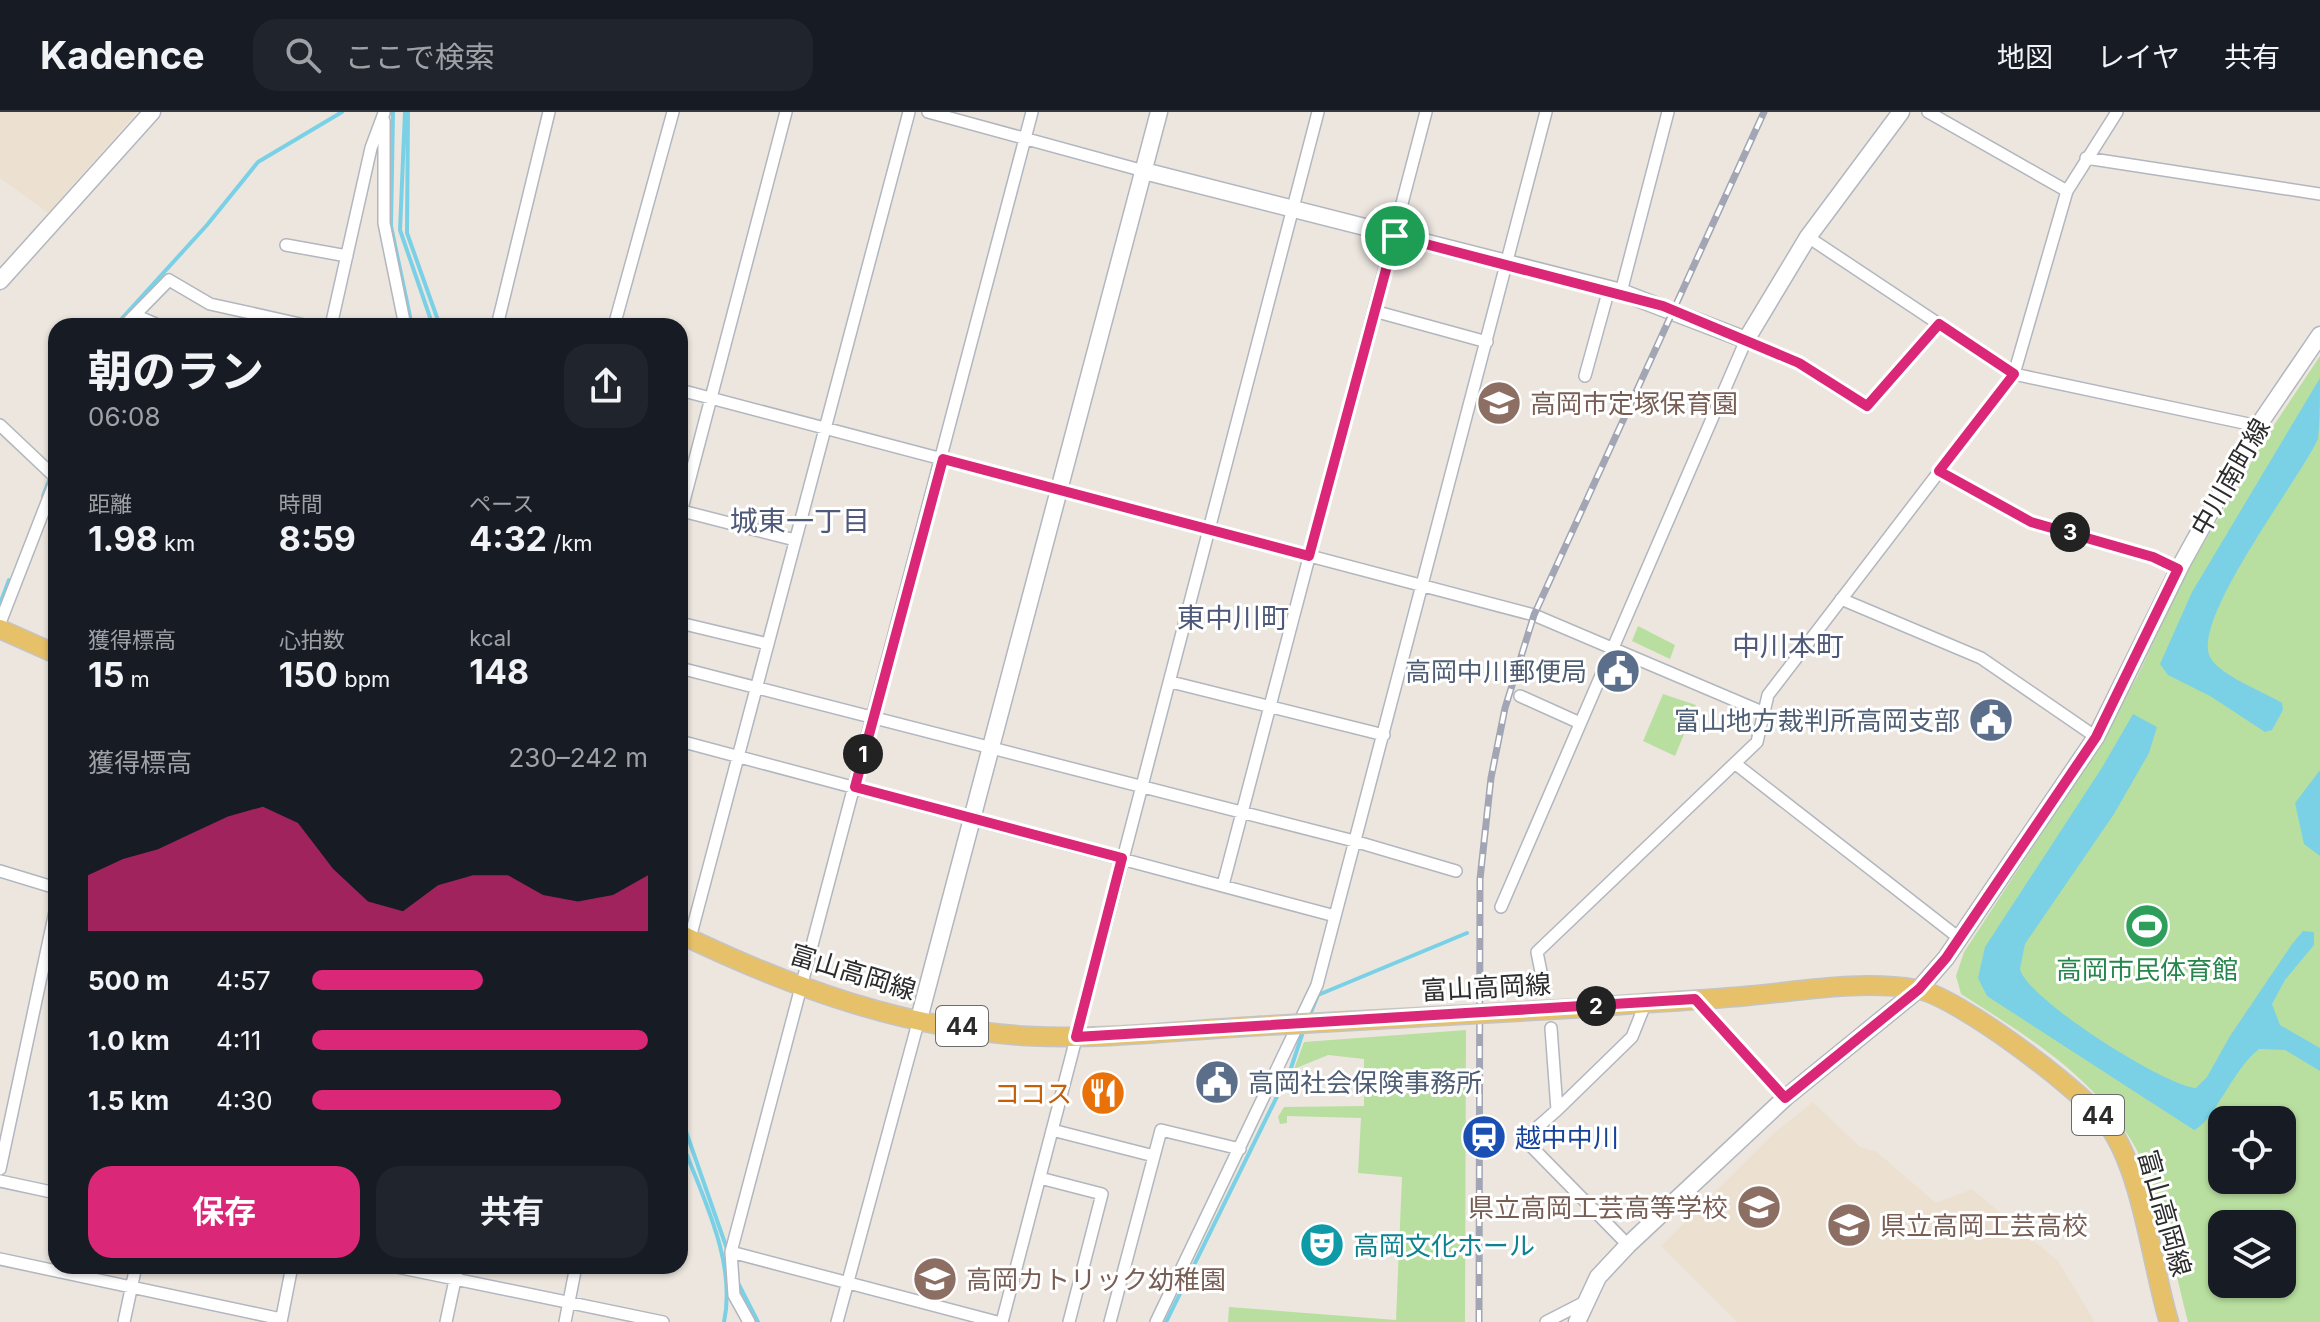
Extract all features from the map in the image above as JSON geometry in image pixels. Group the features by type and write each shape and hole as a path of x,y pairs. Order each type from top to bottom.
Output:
{"main road":[{"path":"0,629 48,650"},
{"name":"富山高岡線","path":"688,937 803,989 877,1012 1025,1036 1076,1037 1583,1008 1858,985 1919,989 1996,1031 2069,1088 2108,1125 2132,1174 2169,1322"}],"street":[{"path":"0,281 152,112"},
{"path":"499,318 549,112"},
{"path":"616,318 673,112"},
{"path":"688,488 786,112"},
{"path":"688,926 756,689 909,112"},
{"path":"928,112 1144,171 1615,291 1799,363 1867,406 1939,324"},
{"path":"749,1322 734,1295 731,1252 943,459 1032,112"},
{"path":"837,1322 993,748 1159,112"},
{"path":"731,1252 1000,1322 1140,787 1171,682 1318,112"},
{"path":"1223,885 1426,112"},
{"path":"1156,1322 1317,985 1546,112"},
{"path":"1585,376 1615,291 1668,112"},
{"path":"1501,907 1746,340 1808,237 1901,112"},
{"path":"1928,112 2067,191"},
{"path":"1544,987 1537,952 1676,817 1737,765 1757,742 1767,714 1768,695 2014,374 2067,191 2117,112"},
{"path":"333,318 371,148 384,113"},
{"path":"384,113 384,223 403,318"},
{"path":"2086,158 2320,194"},
{"path":"1808,237 2014,374 2258,426"},
{"path":"286,245 347,256"},
{"path":"132,318 169,280 210,304 273,318"},
{"path":"1374,311 1487,342"},
{"path":"135,315 142,318"},
{"name":"中川南町線","path":"1577,1322 1583,1303 1598,1277 1628,1245 1785,1098 1919,989 1959,938 2096,737 2178,569 2258,426 2320,335"},
{"path":"688,392 1534,615 1767,714"},
{"path":"0,425 48,470"},
{"path":"1939,471 2031,522 2141,553 2178,569"},
{"path":"0,623 48,492"},
{"path":"688,516 795,540"},
{"path":"1841,599 1981,658 2096,737"},
{"path":"688,625 768,644"},
{"path":"688,670 1354,841 1456,871"},
{"path":"1171,682 1384,735"},
{"path":"1520,696 1580,723"},
{"path":"688,743 1335,916"},
{"path":"1737,765 1959,938"},
{"path":"0,871 48,886"},
{"path":"0,1169 48,944"},
{"path":"1695,999 1785,1098"},
{"path":"1628,1245 1524,1139 1632,1037 1646,1002"},
{"path":"1551,1028 1557,1110"},
{"path":"1052,1130 1154,1156"},
{"path":"1110,1322 1161,1130 1240,1149"},
{"path":"1040,1178 1102,1194 1069,1322"},
{"path":"0,1181 48,1191"},
{"path":"0,1259 48,1269"},
{"path":"71,1274 281,1320 290,1274"},
{"path":"124,1322 134,1274"},
{"path":"428,1274 569,1300 663,1322"},
{"path":"446,1322 456,1274"},
{"path":"565,1322 574,1274"},
{"path":"1546,1322 1583,1303"}],"shaded area":[{"path":"0,112 137,112 48,213 0,178"},
{"name":"県立高岡工芸高校","path":"1813,1102 1860,1147 1877,1152 1936,1203 1972,1189 2058,1261 2095,1322 1737,1322 1661,1246 1774,1133"}],"green space":[{"path":"2320,356 2320,1322 2188,1322 2158,1203 2146,1168 2130,1139 2111,1112 2067,1068 2016,1029 1961,994 1956,976 1964,952 2097,749 2138,675 2184,577 2268,434"},
{"path":"1638,626 1675,645 1670,659 1632,641"},
{"path":"1663,694 1696,705 1675,756 1643,741"},
{"path":"1466,1030 1465,1322 1228,1322 1229,1307 1396,1320 1402,1177 1358,1173 1361,1118 1287,1116 1287,1123 1280,1124 1278,1117 1284,1107 1364,1106 1364,1059 1328,1055 1294,1069 1304,1042"}],"water":[{"path":"2320,378 2318,439 2231,582 2208,638 2210,657 2215,664 2232,677 2282,703 2283,710 2272,730 2265,732 2210,696 2168,675 2160,664 2192,592"},
{"path":"2133,714 2157,727 2149,753 2114,814 2025,944 2020,969 2028,983 2046,1000 2099,1039 2156,1073 2196,1088 2207,1077 2230,1036 2292,944 2303,931 2314,932 2314,945 2285,980 2272,1004 2280,1025 2320,1048 2320,1071 2285,1050 2259,1049 2241,1069 2216,1106 2208,1106 2208,1118 2194,1130 1987,996 1978,978 1985,947 2103,766"},
{"path":"2320,770 2320,856 2304,844 2295,803"}],"waterway":[{"path":"122,318 207,225 258,162 342,112"},
{"path":"393,112 391,226 410,318"},
{"path":"405,112 400,230 430,318"},
{"path":"408,112 407,233 437,318"},
{"path":"43,496 48,483"},
{"path":"0,604 9,580"},
{"path":"1309,1017 1318,995 1467,933"},
{"path":"1166,1322 1291,1068 1304,1029"},
{"path":"688,1137 727,1249"},
{"path":"688,1157 721,1252 726,1275 724,1322"},
{"path":"737,1281 758,1322"}],"railway":[{"path":"1479,1322 1480,879 1491,778 1505,708 1534,615 1764,112"}],"place":[{"name":"高岡市定塚保育園","path":"1499,403"},
{"name":"高岡中川郵便局","path":"1618,671"},
{"name":"富山地方裁判所高岡支部","path":"1991,720"},
{"name":"高岡市民体育館","path":"2147,926"},
{"name":"高岡社会保険事務所","path":"1217,1082"},
{"name":"ココス","path":"1103,1093"},
{"name":"越中中川","path":"1484,1137"},
{"name":"県立高岡工芸高等学校","path":"1759,1207"},
{"name":"県立高岡工芸高校","path":"1849,1225"},
{"name":"高岡文化ホール","path":"1322,1245"},
{"name":"高岡カトリック幼稚園","path":"935,1279"}],"district":[{"name":"城東一丁目","path":"800,521"},
{"name":"東中川町","path":"1233,618"},
{"name":"中川本町","path":"1788,646"}],"route":[{"path":"1395,236 1621,292 1663,306 1799,363 1867,406 1939,324 2014,374 1939,471 2031,522 2153,557 2178,569 2096,737 1946,958 1919,989 1785,1098 1695,999 1076,1037 1122,858 855,787 943,459 1309,556 1395,236"}]}
